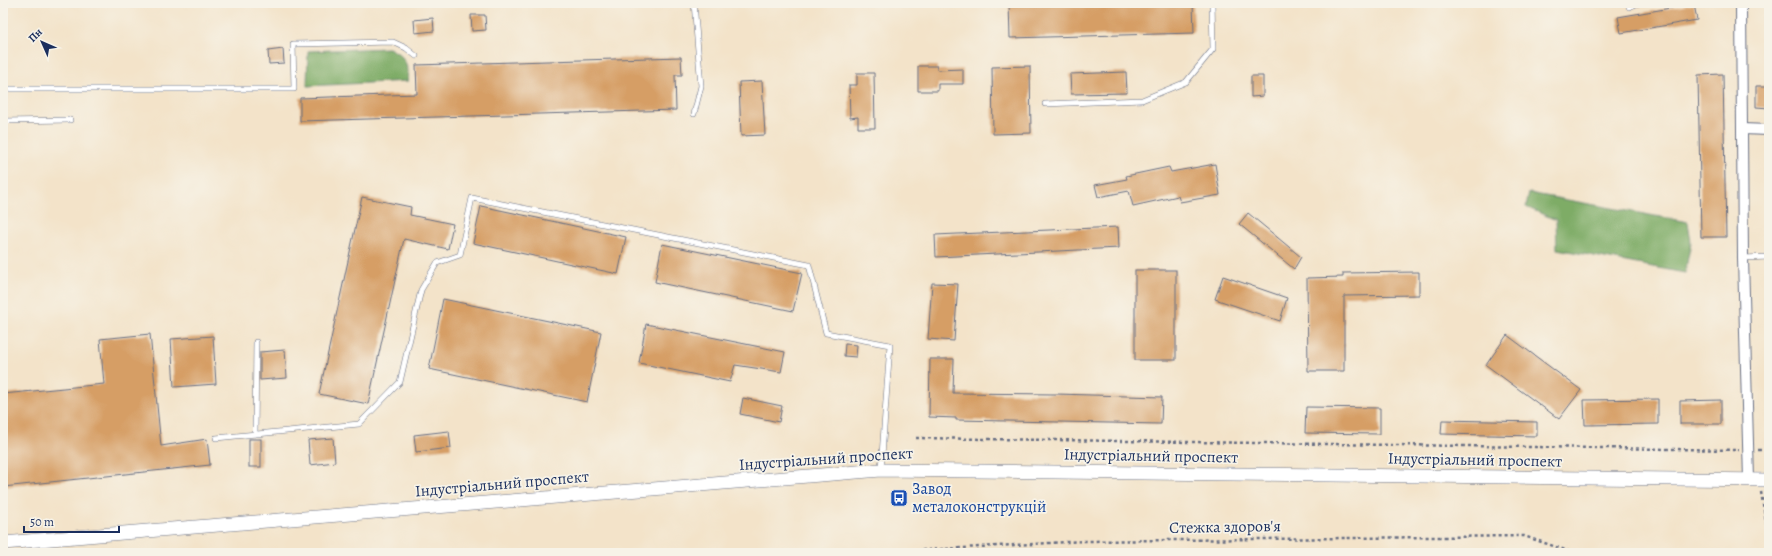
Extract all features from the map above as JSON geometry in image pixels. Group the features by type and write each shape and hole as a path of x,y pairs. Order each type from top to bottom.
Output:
{"street":[{"path":"1741,3 1743,258 1749,450 1760,480"},
{"path":"1742,129 1769,130"},
{"name":"Індустріальний проспект","path":"3,544 881,470 1760,480"}],"lane":[{"path":"694,3 701,86 694,114"},
{"path":"1045,104 1142,100 1186,82 1213,49 1212,3"},
{"path":"1628,7 1639,3"},
{"path":"3,89 294,89 293,44 393,42 406,48 416,56"},
{"path":"3,121 70,120"},
{"path":"216,438 359,424 400,382 421,290 437,262 460,255 472,198 809,265 826,333 890,345 881,470"},
{"path":"1743,258 1769,257"},
{"path":"255,434 256,342"}],"path":[{"path":"1768,276 1769,327"},
{"path":"916,438 1769,450"},
{"path":"1769,459 1760,480 1761,495 1769,530"},
{"name":"Стежка здоров'я","path":"874,553 1084,541 1524,536 1574,553"}],"green space":[{"path":"389,48 402,57 407,69 408,81 307,86 308,51"},
{"path":"1529,193 1688,222 1691,242 1685,273 1557,249 1556,220 1526,207"}],"building":[{"path":"1009,3 1193,3 1194,33 1010,38"},
{"path":"1694,4 1697,20 1621,33 1618,17"},
{"path":"471,15 485,15 486,30 472,31"},
{"path":"433,18 434,31 415,33 414,20"},
{"path":"283,49 284,63 269,64 268,51"},
{"path":"681,57 682,75 675,75 676,110 300,121 300,98 417,94 416,65"},
{"path":"918,66 937,66 937,70 963,69 963,84 938,84 938,91 918,91"},
{"path":"1030,66 1031,133 993,134 992,67"},
{"path":"1126,72 1127,93 1071,94 1070,74"},
{"path":"857,73 874,73 875,128 858,128 858,117 850,118 849,85 857,85"},
{"path":"1723,74 1726,237 1701,237 1698,75"},
{"path":"1251,76 1263,76 1263,96 1251,97"},
{"path":"762,81 765,135 741,136 739,82"},
{"path":"1756,86 1769,86 1769,108 1756,107"},
{"path":"1215,164 1220,195 1180,202 1178,196 1133,206 1129,191 1098,197 1095,185 1127,179 1126,176 1169,167 1171,172"},
{"path":"362,197 411,207 410,215 453,224 448,249 404,239 368,404 319,394"},
{"path":"481,206 626,237 618,274 473,243"},
{"path":"1248,213 1301,257 1294,269 1239,224"},
{"path":"1118,227 1119,248 936,257 935,235"},
{"path":"662,244 802,273 793,311 655,282"},
{"path":"1135,270 1176,270 1176,360 1135,360"},
{"path":"1419,272 1419,295 1344,296 1344,371 1308,371 1307,278 1343,277 1343,273"},
{"path":"1223,276 1287,298 1280,321 1215,299"},
{"path":"932,283 958,284 954,341 928,339"},
{"path":"443,299 601,332 587,402 429,369"},
{"path":"646,324 785,352 781,372 735,365 730,382 639,363"},
{"path":"150,334 161,446 207,439 210,465 3,487 3,394 104,384 100,339"},
{"path":"1507,335 1581,390 1559,419 1486,365"},
{"path":"213,336 216,384 174,387 171,339"},
{"path":"845,344 857,345 856,357 844,356"},
{"path":"285,350 287,378 260,380 260,352"},
{"path":"930,359 954,359 953,393 1162,397 1161,424 956,420 956,418 929,417"},
{"path":"743,398 782,406 779,422 740,414"},
{"path":"1658,399 1658,424 1585,425 1584,400"},
{"path":"1721,400 1721,424 1680,424 1680,401"},
{"path":"1306,407 1380,408 1380,434 1305,433"},
{"path":"1442,420 1537,422 1537,436 1441,434"},
{"path":"449,431 451,448 416,452 414,435"},
{"path":"333,438 335,462 310,465 308,440"},
{"path":"249,439 261,439 261,467 249,467"}],"place":[{"name":"Завод металоконструкцій","path":"899,498"}]}
